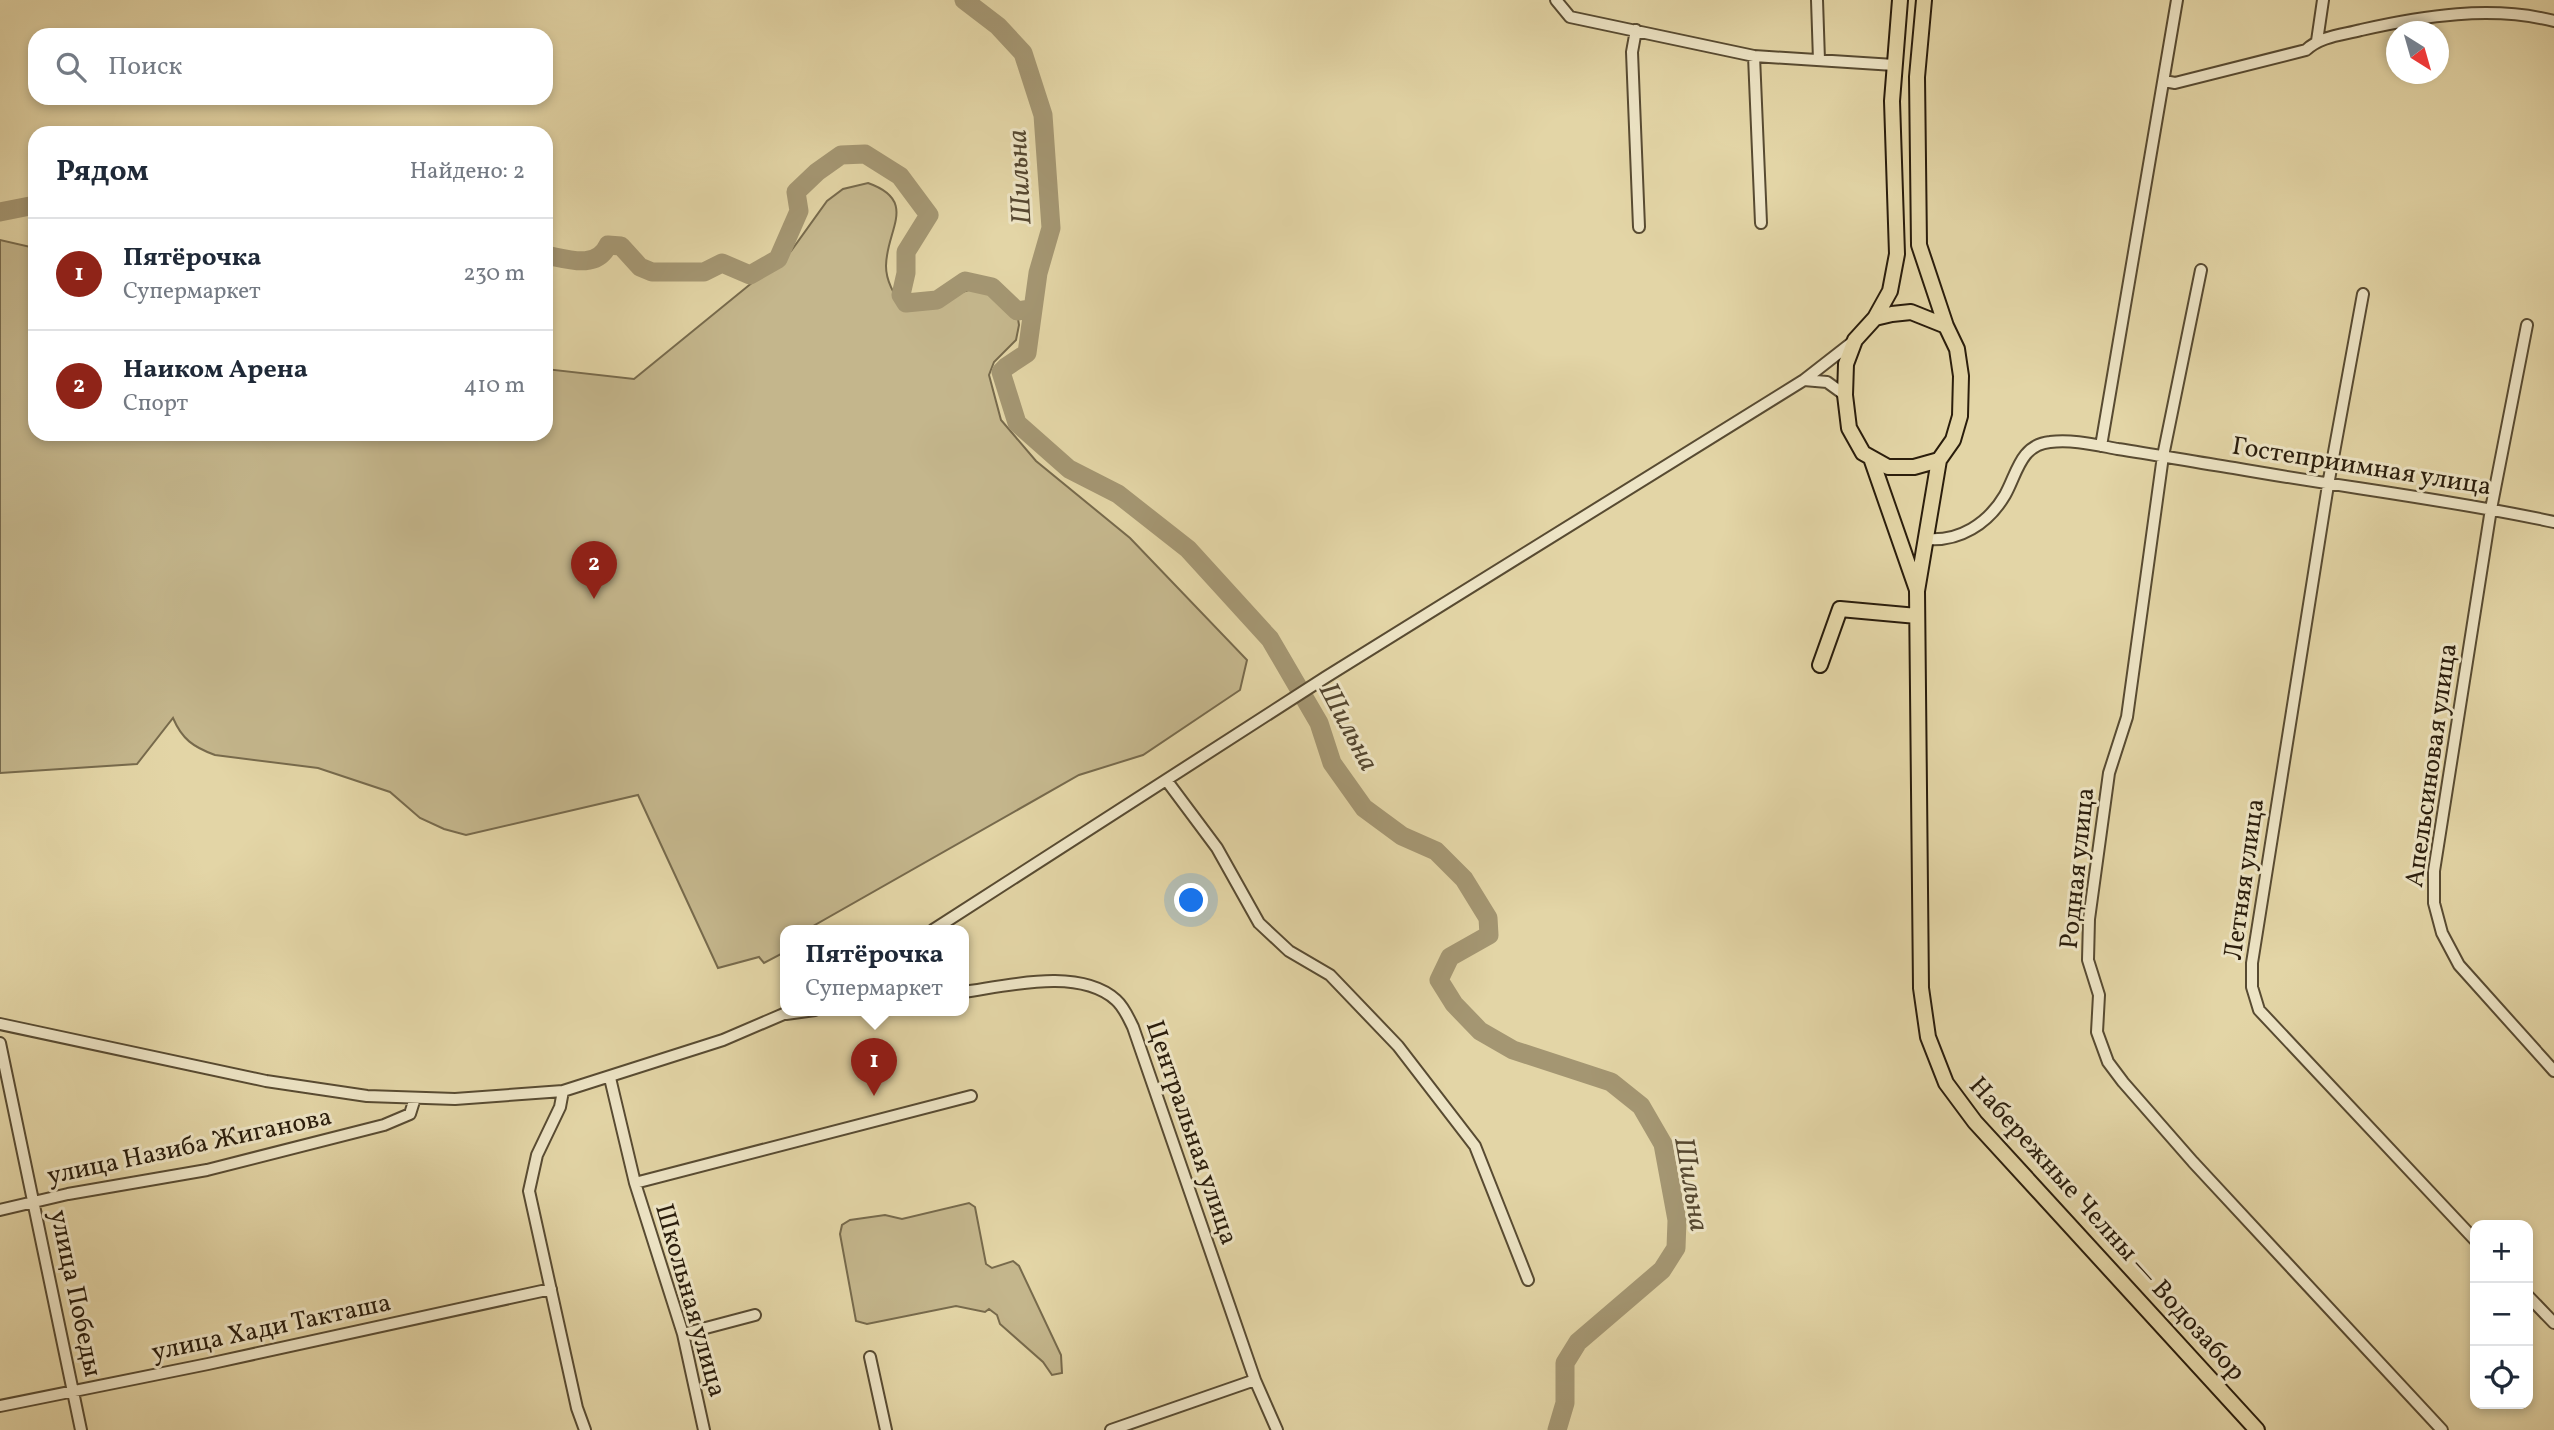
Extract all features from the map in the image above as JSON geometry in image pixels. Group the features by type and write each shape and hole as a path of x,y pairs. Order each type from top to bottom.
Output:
{"main road":[{"name":"Набережные Челны — Водозабор","path":"1900,0 1892,101 1897,254 1890,291 1875,317 1855,340 1846,364 1845,395 1849,428 1863,453 1871,458 1917,591"},
{"name":"Набережные Челны — Водозабор","path":"1924,0 1917,77 1919,245 1946,326 1957,349 1961,376 1960,416 1953,440 1939,460 1917,591 1921,988 1928,1037 1946,1083 1975,1122 2257,1430"},
{"path":"1875,317 1911,312 1946,326"},
{"path":"1871,458 1888,467 1914,467 1939,460"},
{"path":"1820,665 1840,609 1917,616"}],"street":[{"path":"1556,0 1570,17 1754,57 1894,65"},
{"path":"1817,0 1819,60"},
{"path":"2101,446 2177,0"},
{"path":"2317,41 2323,0"},
{"path":"2164,81 2175,83 2306,50 2317,41 2391,23 2444,14 2529,15 2554,21"},
{"path":"1636,30 1632,52 1639,227"},
{"path":"1754,57 1761,223"},
{"name":"Родная улица","path":"2201,270 2163,456 2127,717 2109,773 2089,919 2088,960 2099,996 2098,1032 2108,1062 2123,1082 2193,1162 2442,1430"},
{"name":"Летняя улица","path":"2363,294 2328,485 2252,963 2252,987 2259,1010 2470,1235"},
{"name":"Апельсиновая улица","path":"2527,325 2491,509 2434,871 2434,903 2442,933 2459,965 2554,1071"},
{"path":"941,925 1326,677 1804,380 1855,340"},
{"path":"1804,380 1827,382 1845,395"},
{"name":"Гостеприимная улица","path":"1926,539 1955,538 1980,525 2004,495 2015,468 2036,445 2050,442 2101,446 2328,485 2491,509 2554,522"},
{"path":"1167,780 1217,848 1259,923 1289,951 1330,975 1398,1046 1475,1146 1528,1280"},
{"name":"Центральная улица","path":"969,991 1042,982 1073,982 1098,989 1114,998 1123,1008 1133,1027 1255,1380 1277,1430"},
{"path":"1,1027 266,1081 367,1096 455,1099 563,1091 723,1041 780,1016"},
{"name":"улица Победы","path":"0,1043 81,1430"},
{"name":"Школьная улица","path":"610,1078 635,1183 683,1334 704,1430"},
{"path":"563,1091 560,1107 537,1155 529,1191 577,1408 586,1430"},
{"name":"Школьная улица","path":"635,1183 971,1096"},
{"name":"улица Назиба Жиганова","path":"0,1210 207,1170 384,1125 410,1114 415,1098"},
{"name":"улица Хади Такташа","path":"0,1406 208,1364 551,1289"},
{"path":"2533,1301 2554,1324"},
{"path":"683,1334 755,1315"},
{"path":"870,1357 886,1430"},
{"path":"1111,1430 1255,1380"}],"shaded area":[{"path":"868,183 883,190 892,199 896,218 887,253 886,272 893,292 902,306 937,306 956,294 978,287 998,289 1008,295 1016,306 1019,325 1016,340 994,362 989,375 1001,420 1036,461 1130,538 1247,660 1240,690 1143,755 1079,775 815,925 780,925 780,955 764,963 759,957 718,968 638,795 466,835 420,818 390,792 318,768 207,752 184,737 173,718 137,764 0,773 0,240 28,246 28,441 553,441 553,370 634,379 791,251 827,201 843,189"},
{"path":"969,1203 975,1207 986,1264 992,1268 1013,1261 1019,1266 1061,1355 1062,1373 1052,1375 1043,1362 1000,1324 997,1315 989,1309 985,1312 956,1306 867,1324 856,1321 840,1234 842,1225 850,1220 885,1215 902,1219"}],"waterway":[{"name":"Шильна","path":"964,0 998,26 1023,53 1043,115 1051,228 1038,273 1027,353 1001,372 1017,423 1069,469 1118,494 1188,549 1270,639 1319,723 1332,763 1364,808 1402,836 1436,851 1464,879 1488,918 1489,935 1450,957 1439,980 1454,1004 1480,1031 1513,1050 1611,1082 1641,1106 1663,1144 1677,1220 1676,1248 1662,1270 1578,1342 1565,1363 1565,1403 1557,1430"},
{"path":"553,256 589,260 597,258 608,245 621,246 640,267 652,272 704,272 722,263 750,275 778,259 799,211 796,192 817,172 841,155 865,154 900,176 929,215 906,252 906,273 901,295 906,303 937,300 965,281 992,287 1017,311 1031,309"},
{"path":"0,212 28,206"}],"place":[{"name":"Наиком Арена","path":"594,599"},
{"name":"Пятёрочка","path":"874,1096"}]}
